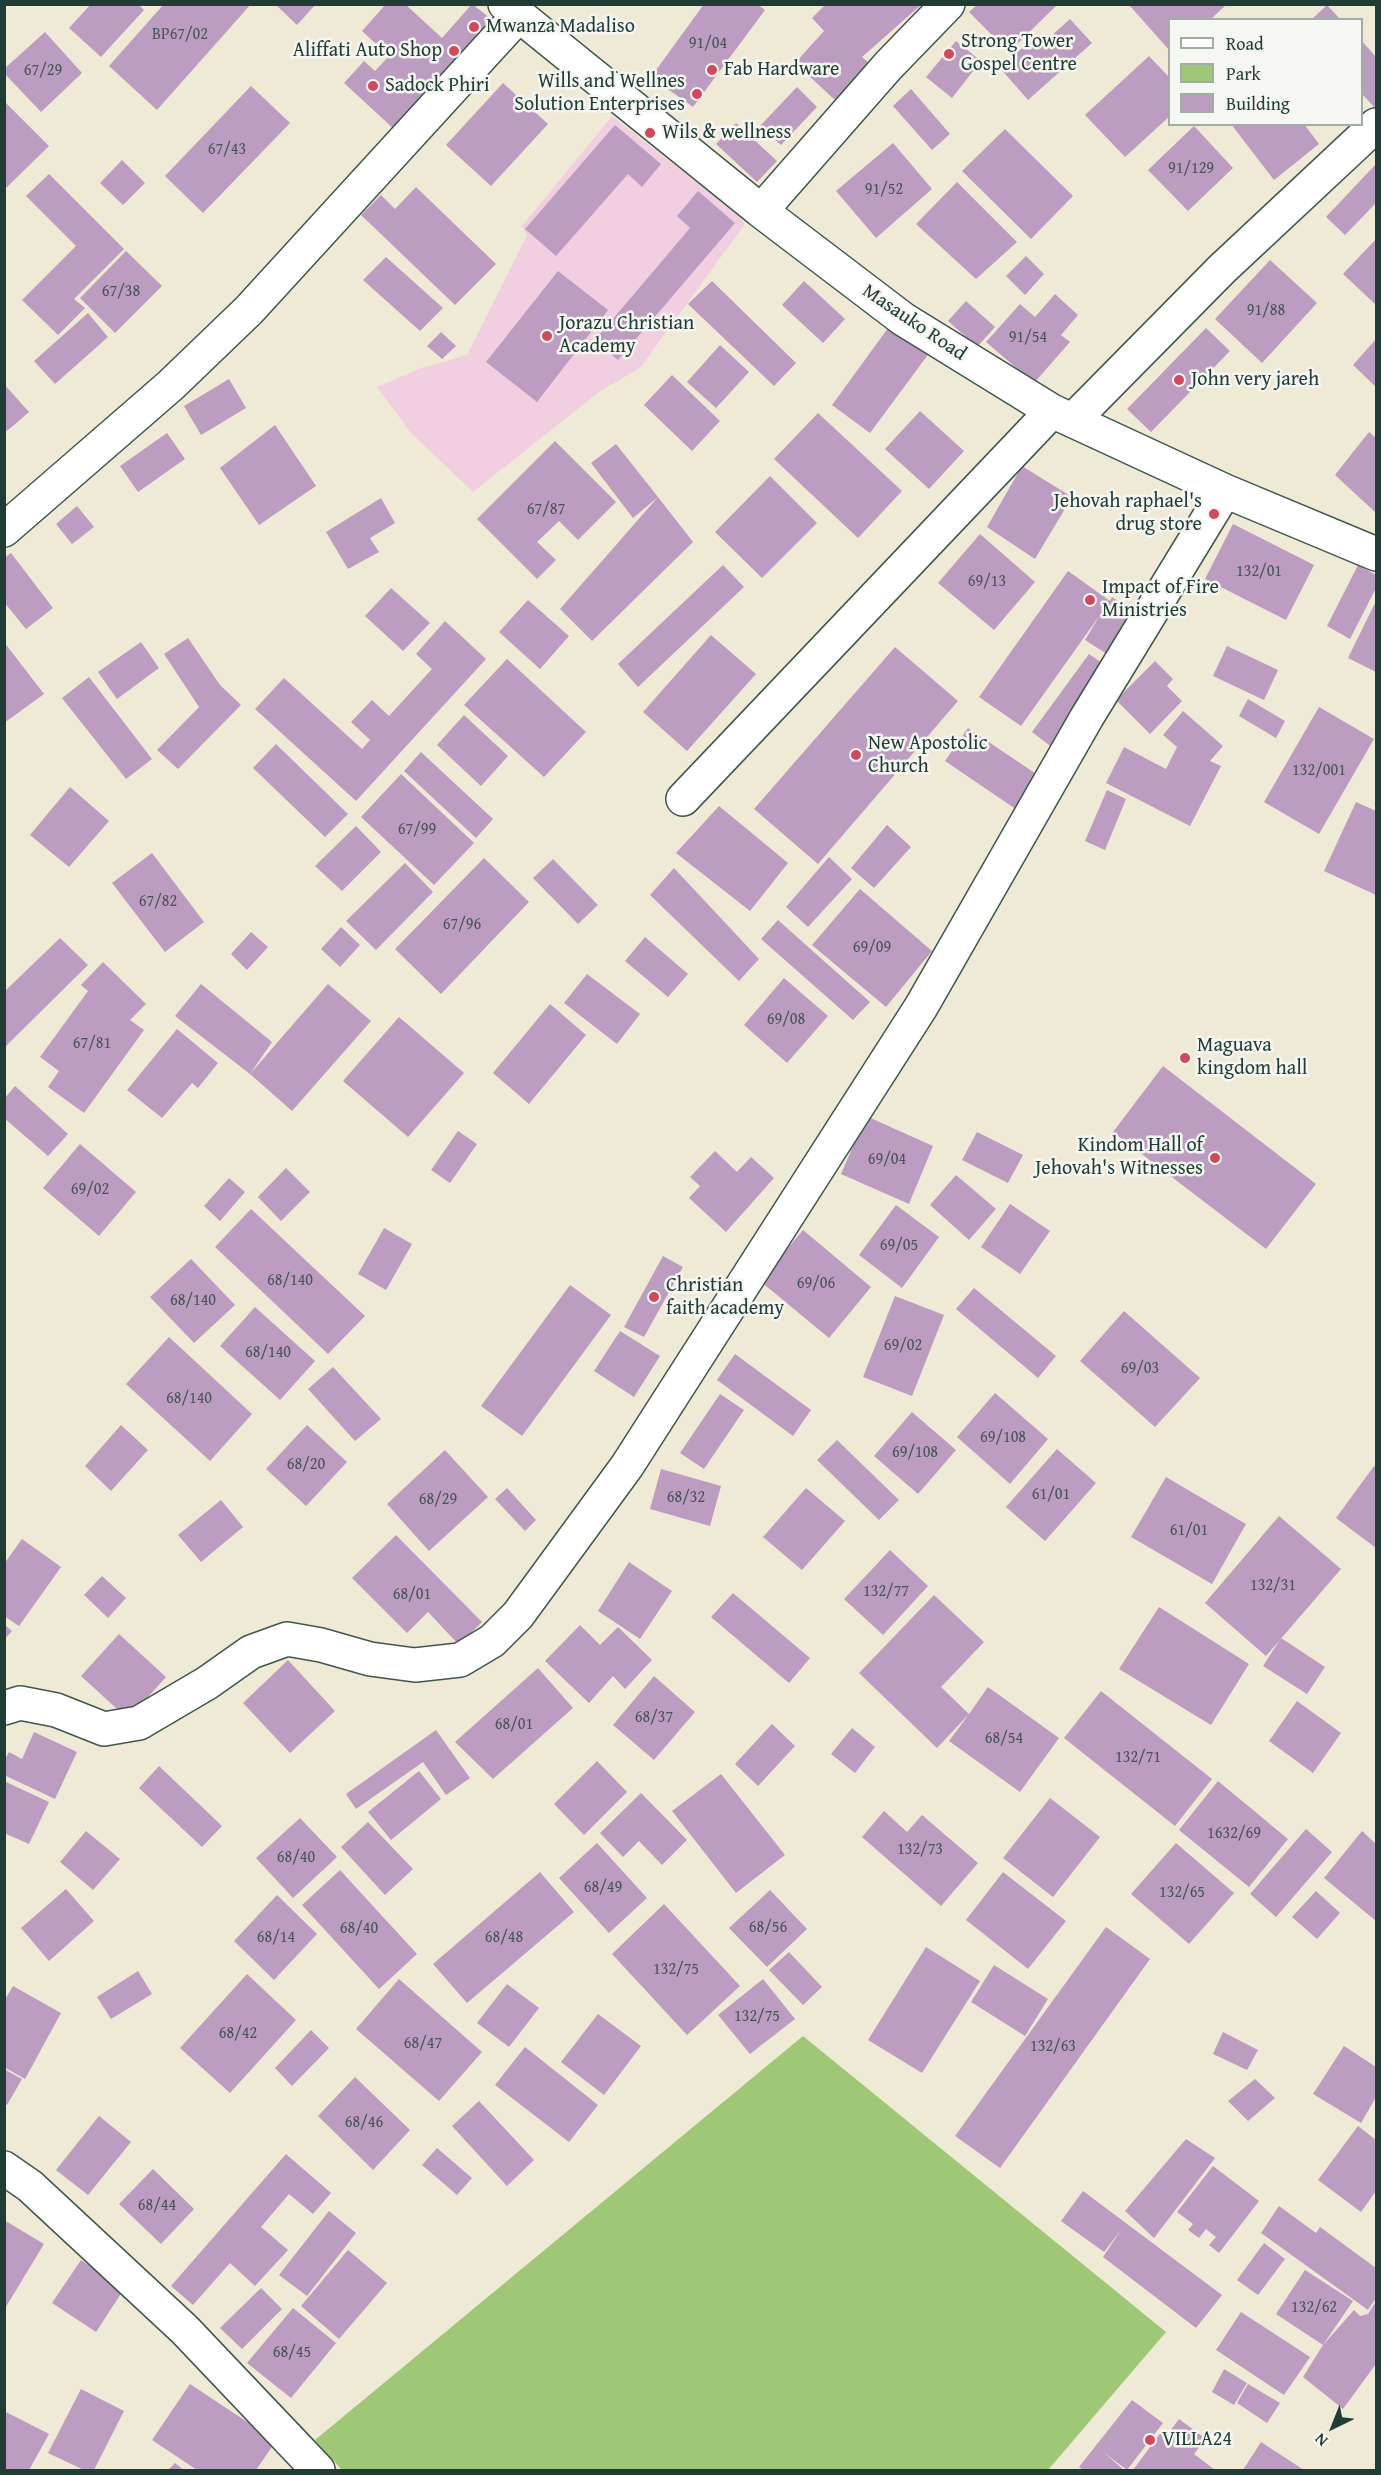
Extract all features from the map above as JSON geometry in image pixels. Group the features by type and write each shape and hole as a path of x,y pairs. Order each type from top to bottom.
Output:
{"street":[{"path":"761,212 888,66 948,4"},
{"path":"4,530 171,385 249,310 512,10"},
{"name":"Masauko Road","path":"512,10 761,212 903,319 1062,416 1225,491 1377,554"},
{"path":"683,799 1062,416 1377,125"},
{"path":"4,1708 20,1703 56,1710 104,1729 139,1723 207,1683 251,1652 287,1639 321,1645 370,1659 415,1665 460,1660 492,1641 518,1615 627,1466 921,1007 1087,717 1225,491"},
{"path":"4,2168 30,2186 185,2330 318,2470"}],"shaded area":[{"path":"612,116 738,215 745,224 640,368 599,392 473,492 411,433 377,387 421,368 467,355 527,235 522,226"}],"green space":[{"path":"803,2036 1166,2332 1048,2470 342,2470 315,2440"}],"building":[{"path":"91,4 138,4 144,10 101,57 69,28"},
{"path":"164,4 251,4 157,110 109,66"},
{"path":"275,4 316,4 297,25"},
{"path":"386,4 405,4 442,38 472,4 495,22 395,130 344,83 364,61 375,71 389,56 362,31"},
{"path":"704,4 757,4 765,10 693,107 651,77"},
{"path":"826,4 922,4 862,57 869,63 836,101 795,63 824,31 812,18"},
{"path":"1132,4 1227,4 1212,18 1168,18 1168,49 1130,6"},
{"path":"977,5 1057,5 1009,52 969,12"},
{"path":"1327,5 1339,18 1313,18"},
{"path":"1070,19 1092,43 1028,100 1000,68 1032,39 1039,47"},
{"path":"45,32 82,73 41,112 4,73 4,69"},
{"path":"956,41 981,61 952,98 926,77"},
{"path":"1363,42 1376,57 1376,109 1363,95"},
{"path":"1149,56 1168,76 1168,118 1125,157 1085,115"},
{"path":"503,83 548,124 491,186 446,145"},
{"path":"251,86 290,123 203,213 165,176"},
{"path":"797,87 817,107 781,145 760,126"},
{"path":"911,89 950,134 932,150 893,106"},
{"path":"4,101 49,146 6,188 4,186"},
{"path":"736,123 777,161 757,182 716,144"},
{"name":"Jorazu Christian Academy","path":"615,125 661,164 642,187 628,174 556,256 525,229"},
{"path":"1194,126 1233,168 1188,211 1148,170"},
{"path":"1233,126 1306,126 1319,144 1274,180"},
{"path":"1005,129 1073,196 1031,239 962,171"},
{"path":"893,143 932,189 876,238 836,191"},
{"path":"122,160 145,183 123,205 100,183"},
{"path":"1376,164 1376,203 1345,235 1326,217"},
{"path":"49,174 124,249 74,299 85,308 58,335 22,300 76,246 26,196"},
{"path":"957,182 1017,242 976,279 916,224"},
{"path":"416,187 496,264 455,305 361,215 381,195 395,209"},
{"name":"Jorazu Christian Academy","path":"698,191 735,223 618,360 595,340 690,228 677,216"},
{"path":"1376,239 1376,305 1343,274"},
{"path":"126,251 162,286 115,333 80,298"},
{"path":"1026,256 1044,274 1025,295 1006,276"},
{"path":"386,257 443,308 420,331 363,280"},
{"path":"1270,260 1317,303 1262,363 1215,319"},
{"name":"Jorazu Christian Academy","path":"558,271 608,310 537,402 486,362"},
{"path":"712,281 796,363 774,386 688,304"},
{"path":"804,281 845,319 823,343 782,305"},
{"path":"1055,294 1078,315 1061,335 1070,342 1034,383 986,342 1020,304 1035,317"},
{"path":"966,301 995,327 977,347 948,321"},
{"path":"88,313 108,337 55,384 34,361"},
{"path":"891,324 930,352 870,433 832,405"},
{"name":"John very jareh","path":"1206,328 1230,351 1151,432 1127,409"},
{"path":"441,332 456,346 442,359 427,346"},
{"path":"1376,339 1376,387 1353,365"},
{"path":"720,345 749,372 716,408 687,382"},
{"path":"672,375 720,421 692,451 644,405"},
{"path":"229,379 246,408 201,435 184,406"},
{"path":"4,384 29,412 7,431 4,427"},
{"path":"920,411 964,451 929,489 885,449"},
{"path":"818,413 902,491 858,538 774,459"},
{"path":"275,425 316,486 259,525 220,468"},
{"path":"1369,432 1376,438 1375,512 1335,475"},
{"path":"167,433 185,459 138,492 120,466"},
{"path":"555,441 616,502 578,540 559,521 537,542 556,560 537,579 477,519"},
{"path":"616,444 658,497 633,518 591,463"},
{"path":"1022,466 1072,497 1035,559 987,527"},
{"path":"770,476 817,523 762,578 715,532"},
{"path":"658,497 693,542 592,641 560,609"},
{"path":"381,498 395,523 370,538 379,552 348,569 326,532"},
{"path":"77,506 94,527 72,544 56,524"},
{"path":"1233,524 1314,565 1286,620 1205,579"},
{"path":"980,534 1035,582 994,630 938,583"},
{"path":"11,553 53,608 26,629 4,602 4,558"},
{"path":"723,565 744,587 638,687 618,664"},
{"path":"1358,565 1376,575 1376,588 1350,639 1327,626"},
{"path":"1068,571 1110,601 1112,597 1141,616 1113,658 1085,640 1100,615 1021,726 979,697"},
{"path":"391,588 430,623 403,651 365,616"},
{"path":"528,600 569,636 540,669 499,632"},
{"path":"1376,601 1376,672 1348,658"},
{"path":"445,621 486,659 356,801 255,709 284,678 362,749 370,740 351,722 372,700 389,716 432,669 416,654"},
{"path":"711,635 756,674 687,751 643,712"},
{"path":"188,638 220,685 241,705 178,769 157,750 199,707 164,654"},
{"path":"4,642 44,694 4,723"},
{"path":"141,642 159,668 117,699 98,672"},
{"path":"1227,646 1278,670 1264,700 1213,676"},
{"name":"New Apostolic Church","path":"895,647 958,701 818,864 754,809"},
{"path":"1089,654 1112,670 1053,748 1032,732"},
{"path":"507,659 586,732 544,777 464,705"},
{"path":"1155,661 1173,679 1167,686 1182,701 1150,734 1116,700"},
{"path":"89,677 152,759 126,779 62,698"},
{"path":"1248,699 1285,721 1276,738 1239,716"},
{"path":"1319,707 1374,739 1319,834 1264,802"},
{"path":"1183,711 1223,746 1210,761 1221,766 1190,826 1106,783 1124,747 1166,769 1177,747 1163,735"},
{"path":"464,715 508,756 481,786 437,745"},
{"path":"968,728 1045,780 1023,814 945,761"},
{"path":"276,744 348,814 325,837 253,768"},
{"path":"421,752 493,819 476,838 404,771"},
{"path":"401,774 474,843 434,885 361,817"},
{"path":"70,787 109,821 69,867 30,835"},
{"path":"1107,790 1126,799 1105,850 1085,841"},
{"path":"1356,802 1376,811 1376,895 1324,871"},
{"path":"719,806 788,863 750,911 676,853"},
{"path":"887,825 911,847 874,888 851,868"},
{"path":"356,826 381,852 342,891 315,866"},
{"path":"152,853 204,922 165,952 112,883"},
{"path":"829,857 852,879 808,927 786,907"},
{"path":"484,858 529,902 441,994 395,949"},
{"path":"553,859 598,905 578,924 533,878"},
{"path":"405,863 433,892 376,950 346,921"},
{"path":"674,868 759,959 739,981 650,895"},
{"path":"860,889 932,951 886,1007 812,945"},
{"path":"778,920 870,1002 853,1020 761,939"},
{"path":"341,927 360,945 340,967 321,949"},
{"path":"251,932 268,947 247,970 231,954"},
{"path":"645,937 688,974 668,997 625,961"},
{"path":"60,938 88,965 4,1048 4,992"},
{"path":"103,962 146,1004 130,1020 144,1030 84,1113 48,1087 59,1071 40,1057 88,991 81,985"},
{"path":"587,974 640,1014 617,1044 564,1003"},
{"path":"784,978 828,1016 787,1063 744,1025"},
{"path":"201,984 272,1042 250,1074 175,1016"},
{"path":"328,984 371,1021 292,1111 250,1074"},
{"path":"550,1004 586,1035 529,1104 493,1073"},
{"path":"399,1017 464,1073 408,1137 343,1081"},
{"path":"177,1029 218,1063 198,1088 192,1083 162,1118 127,1090"},
{"name":"Kindom Hall of Jehovah's Witnesses","path":"1163,1066 1316,1184 1266,1249 1113,1132"},
{"path":"15,1086 68,1134 48,1156 4,1118 4,1099"},
{"path":"866,1116 933,1146 909,1204 841,1174"},
{"path":"458,1131 477,1144 450,1183 431,1170"},
{"path":"977,1132 1023,1155 1008,1183 962,1160"},
{"path":"80,1144 136,1192 99,1236 43,1188"},
{"path":"715,1151 737,1172 751,1157 774,1178 726,1232 689,1198 700,1186 690,1177"},
{"path":"286,1168 310,1192 281,1221 258,1197"},
{"path":"956,1175 996,1209 969,1240 930,1205"},
{"path":"229,1178 245,1192 220,1221 204,1206"},
{"path":"1010,1204 1050,1231 1020,1274 981,1247"},
{"path":"896,1205 939,1237 902,1288 859,1255"},
{"path":"251,1209 365,1316 328,1354 215,1247"},
{"path":"384,1228 412,1244 386,1290 358,1274"},
{"path":"803,1230 871,1287 829,1338 760,1281"},
{"name":"Christian faith academy","path":"663,1256 683,1267 644,1337 624,1327"},
{"path":"191,1259 235,1305 194,1343 150,1297"},
{"path":"570,1285 611,1315 522,1436 481,1406"},
{"path":"974,1288 1056,1356 1038,1378 956,1309"},
{"path":"895,1296 944,1315 912,1396 863,1377"},
{"path":"255,1307 315,1361 280,1400 220,1346"},
{"path":"1124,1311 1200,1378 1155,1427 1080,1361"},
{"path":"620,1331 660,1356 634,1397 594,1371"},
{"path":"169,1337 252,1414 210,1461 126,1384"},
{"path":"735,1354 811,1410 793,1436 717,1380"},
{"path":"333,1367 381,1419 355,1441 308,1389"},
{"path":"995,1393 1048,1439 1010,1484 957,1437"},
{"path":"720,1394 744,1410 704,1469 680,1453"},
{"path":"912,1412 956,1450 918,1494 874,1456"},
{"path":"121,1425 148,1450 111,1491 85,1466"},
{"path":"307,1425 347,1462 306,1506 266,1469"},
{"path":"837,1440 899,1500 879,1520 817,1460"},
{"path":"1057,1449 1096,1483 1045,1541 1006,1507"},
{"path":"445,1450 488,1497 429,1551 387,1504"},
{"path":"1374,1466 1376,1468 1376,1548 1336,1518"},
{"path":"661,1469 721,1486 710,1526 650,1509"},
{"path":"1166,1477 1246,1524 1212,1584 1131,1537"},
{"path":"507,1488 536,1520 525,1531 495,1499"},
{"path":"806,1488 845,1521 802,1570 763,1537"},
{"path":"221,1500 243,1527 201,1562 178,1535"},
{"path":"1279,1516 1341,1569 1266,1656 1205,1603"},
{"path":"396,1535 482,1622 459,1645 428,1612 407,1633 352,1578"},
{"path":"22,1539 61,1567 19,1626 4,1616 4,1564"},
{"path":"890,1550 928,1586 883,1635 844,1599"},
{"path":"629,1562 672,1591 640,1639 598,1611"},
{"path":"102,1576 126,1598 108,1618 84,1595"},
{"path":"733,1593 810,1658 789,1683 711,1617"},
{"path":"934,1595 984,1642 941,1687 969,1714 937,1748 859,1673"},
{"path":"1159,1607 1249,1664 1211,1725 1119,1669"},
{"path":"4,1624 12,1631 4,1640"},
{"path":"580,1625 600,1645 618,1627 652,1660 625,1689 613,1676 589,1703 545,1661"},
{"path":"119,1634 166,1677 128,1719 81,1676"},
{"path":"1281,1638 1325,1667 1307,1694 1263,1666"},
{"path":"288,1660 335,1711 290,1753 243,1703"},
{"path":"538,1668 573,1708 493,1779 455,1742"},
{"path":"654,1676 695,1712 654,1760 613,1725"},
{"path":"988,1687 1059,1738 1020,1792 949,1741"},
{"path":"1101,1691 1212,1779 1175,1826 1064,1738"},
{"path":"1297,1701 1341,1733 1313,1773 1269,1741"},
{"path":"772,1724 795,1746 758,1786 735,1764"},
{"path":"852,1728 875,1747 855,1773 831,1754"},
{"path":"436,1730 470,1778 446,1795 423,1762 356,1809 346,1794"},
{"path":"34,1732 77,1752 55,1799 4,1775 4,1761 9,1752 22,1759"},
{"path":"597,1761 627,1792 584,1835 554,1804"},
{"path":"159,1766 222,1826 202,1847 139,1788"},
{"path":"419,1771 441,1799 391,1840 368,1812"},
{"path":"721,1774 785,1855 736,1893 672,1811"},
{"path":"4,1781 49,1802 29,1844 4,1833"},
{"path":"1218,1781 1288,1839 1249,1887 1179,1830"},
{"path":"641,1793 687,1840 662,1865 639,1841 623,1857 600,1833"},
{"path":"1050,1798 1100,1837 1053,1897 1003,1858"},
{"path":"884,1811 907,1832 922,1815 978,1863 941,1906 862,1837"},
{"path":"300,1818 337,1857 293,1898 256,1858"},
{"path":"368,1822 413,1869 385,1895 341,1847"},
{"path":"1306,1829 1332,1852 1276,1917 1250,1894"},
{"path":"86,1831 120,1859 93,1890 60,1862"},
{"path":"1362,1831 1376,1844 1376,1921 1324,1878"},
{"path":"597,1843 647,1898 609,1933 559,1878"},
{"path":"1176,1843 1234,1893 1189,1944 1131,1894"},
{"path":"340,1870 417,1954 379,1989 302,1905"},
{"path":"540,1872 574,1912 467,2003 433,1964"},
{"path":"1003,1872 1066,1921 1028,1969 966,1920"},
{"path":"66,1889 94,1921 49,1961 21,1928"},
{"path":"770,1890 807,1929 767,1967 729,1928"},
{"path":"1316,1891 1340,1913 1317,1939 1292,1917"},
{"path":"277,1895 317,1934 274,1980 234,1941"},
{"path":"664,1904 740,1986 687,2035 612,1954"},
{"path":"1106,1927 1150,1959 1000,2168 955,2136"},
{"path":"926,1947 980,1981 922,2073 868,2040"},
{"path":"789,1952 822,1987 803,2005 769,1970"},
{"path":"994,1965 1048,1999 1025,2036 971,2002"},
{"path":"138,1971 152,1994 111,2019 97,1997"},
{"path":"247,1974 296,2020 230,2093 180,2048"},
{"path":"399,1979 482,2052 439,2101 356,2029"},
{"path":"763,1979 795,2019 750,2054 718,2015"},
{"path":"507,1984 539,2008 509,2047 477,2023"},
{"path":"13,1986 61,2013 25,2079 4,2067 4,2001"},
{"path":"598,2014 641,2046 604,2095 561,2062"},
{"path":"311,2030 329,2048 292,2086 275,2068"},
{"path":"1223,2032 1258,2050 1247,2070 1213,2054"},
{"path":"1344,2046 1376,2067 1376,2097 1361,2123 1313,2094"},
{"path":"525,2047 598,2105 569,2142 495,2085"},
{"path":"4,2069 22,2079 7,2105 4,2103"},
{"path":"355,2077 410,2130 373,2170 318,2116"},
{"path":"1255,2079 1275,2098 1248,2121 1228,2101"},
{"path":"479,2101 534,2160 507,2186 452,2126"},
{"path":"99,2116 131,2142 88,2195 56,2170"},
{"path":"1358,2126 1376,2140 1376,2191 1361,2212 1318,2180"},
{"path":"1186,2139 1215,2158 1154,2238 1125,2211"},
{"path":"437,2148 472,2178 457,2195 422,2165"},
{"path":"286,2154 331,2193 313,2214 289,2194 261,2227 288,2250 255,2286 230,2263 193,2305 171,2286"},
{"path":"1213,2166 1259,2201 1219,2253 1209,2245 1216,2237 1206,2229 1199,2238 1188,2230 1193,2224 1177,2212"},
{"path":"153,2169 194,2209 161,2244 119,2204"},
{"path":"1083,2191 1222,2295 1196,2328 1103,2257 1121,2230 1104,2252 1061,2221"},
{"path":"1279,2206 1316,2233 1320,2227 1376,2268 1376,2298 1368,2310 1261,2233"},
{"path":"329,2211 356,2233 307,2296 279,2275"},
{"path":"4,2220 44,2244 4,2310"},
{"path":"1264,2243 1285,2259 1258,2295 1237,2280"},
{"path":"348,2250 387,2283 339,2339 301,2306"},
{"path":"81,2260 124,2289 96,2332 52,2303"},
{"path":"1305,2270 1353,2301 1323,2345 1276,2314"},
{"path":"261,2288 282,2309 242,2349 220,2328"},
{"path":"1376,2301 1376,2364 1343,2409 1303,2377 1323,2345 1354,2310 1360,2316 1368,2314"},
{"path":"293,2308 336,2343 291,2398 247,2363"},
{"path":"1241,2312 1310,2357 1284,2395 1216,2350"},
{"path":"1224,2369 1247,2383 1234,2405 1212,2392"},
{"path":"190,2384 276,2441 256,2470 197,2470 152,2440"},
{"path":"1248,2384 1280,2403 1267,2423 1237,2403"},
{"path":"81,2389 124,2411 94,2470 84,2470 48,2453"},
{"path":"1132,2400 1163,2423 1127,2470 1103,2452 1124,2470 1083,2470 1079,2467"},
{"path":"4,2411 49,2434 29,2470 4,2470"},
{"path":"1179,2419 1206,2439 1194,2454 1215,2470 1133,2470 1162,2431 1167,2435"},
{"path":"1261,2442 1304,2470 1243,2470"},
{"path":"175,2463 184,2470 168,2470"}],"place":[{"name":"Mwanza Madaliso","path":"474,27"},
{"name":"Aliffati Auto Shop","path":"454,51"},
{"name":"Strong Tower Gospel Centre","path":"949,54"},
{"name":"Fab Hardware","path":"712,70"},
{"name":"Sadock Phiri","path":"373,86"},
{"name":"Wills and Wellnes Solution Enterprises","path":"697,94"},
{"name":"Wils & wellness","path":"650,133"},
{"name":"Jorazu Christian Academy","path":"547,336"},
{"name":"John very jareh","path":"1179,380"},
{"name":"Jehovah raphael's drug store","path":"1214,514"},
{"name":"Impact of Fire Ministries","path":"1090,600"},
{"name":"New Apostolic Church","path":"856,755"},
{"name":"Maguava kingdom hall","path":"1185,1058"},
{"name":"Kindom Hall of Jehovah's Witnesses","path":"1215,1158"},
{"name":"Christian faith academy","path":"654,1297"},
{"name":"VILLA24","path":"1150,2440"}]}
